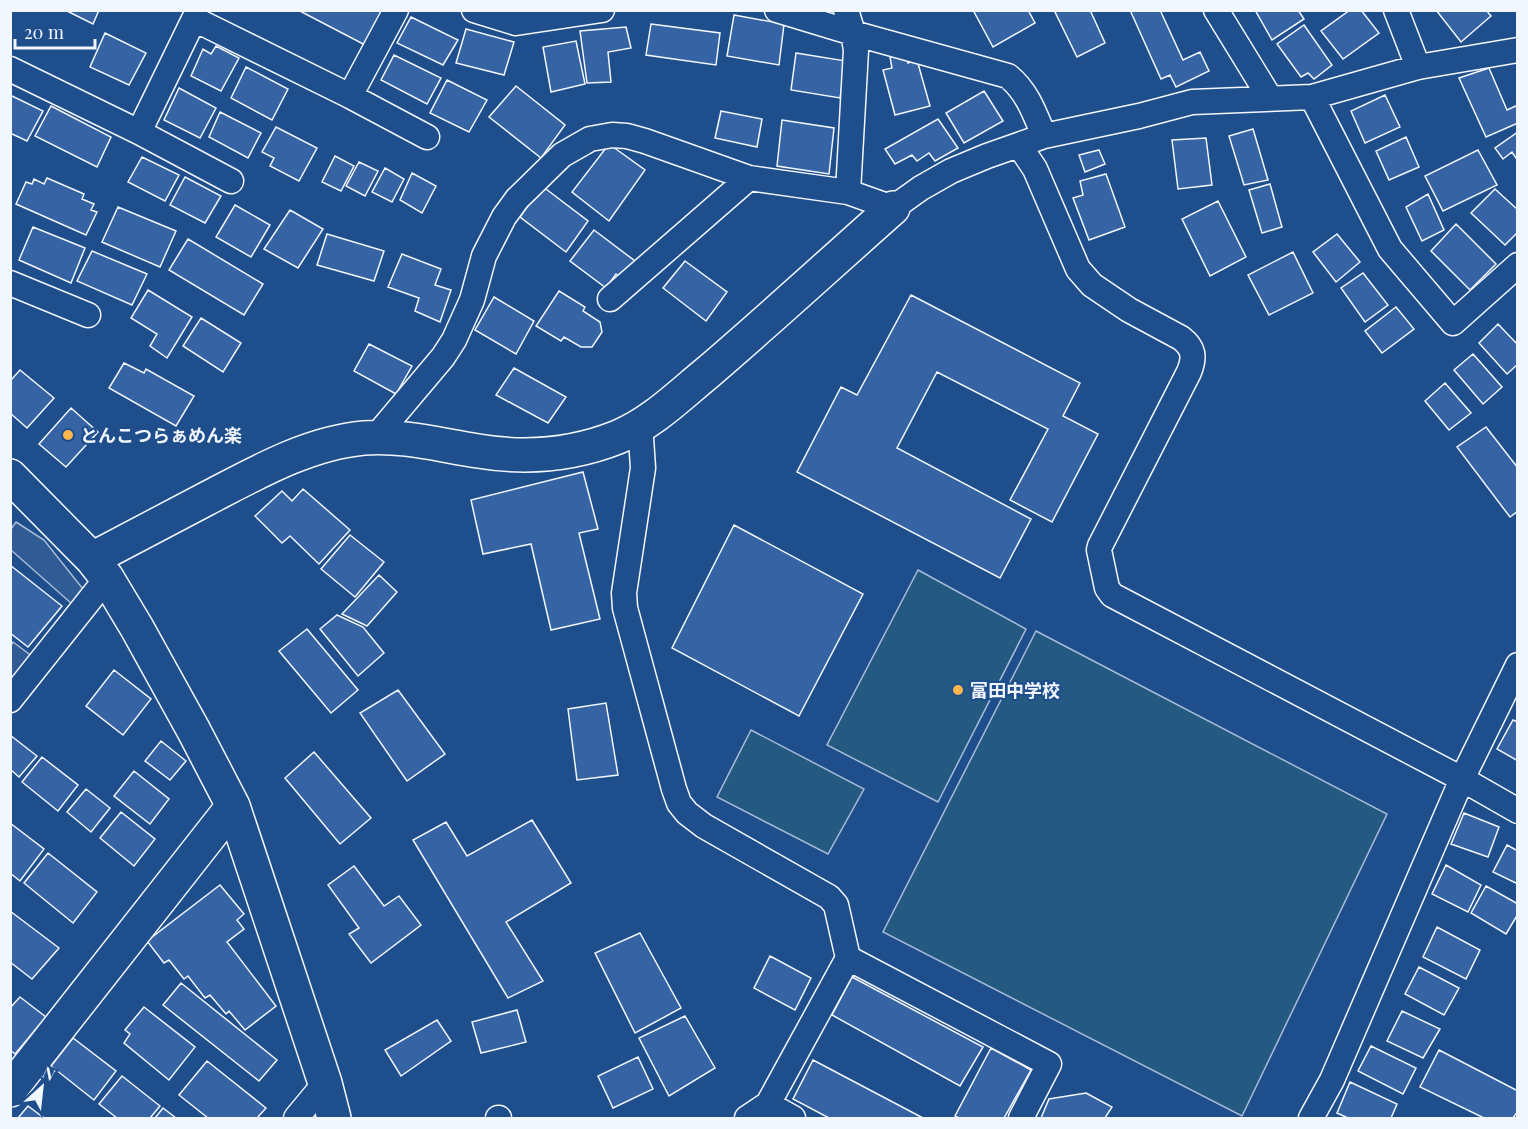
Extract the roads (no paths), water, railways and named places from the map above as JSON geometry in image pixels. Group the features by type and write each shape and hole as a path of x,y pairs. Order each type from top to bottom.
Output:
{"street":[{"path":"350,96 396,10"},
{"path":"474,10 516,23 602,10"},
{"path":"777,10 1008,76 1017,83 1029,100 1044,136"},
{"path":"846,10 856,50 848,192"},
{"path":"1216,10 1270,98"},
{"path":"1396,10 1418,67"},
{"path":"139,132 194,19 427,136"},
{"path":"10,700 100,568 262,469 338,441 399,437 480,451 532,456 585,448 639,428 730,353 893,208 921,188 951,171 1044,136 1192,102 1312,96 1418,67 1518,50"},
{"path":"10,69 139,132 231,181"},
{"path":"1312,96 1390,249 1453,323 1518,265"},
{"path":"381,437 384,427 443,357 454,339 471,300 484,256 504,217 517,199 561,155 590,139 612,135 627,136 749,178 848,192 893,208"},
{"path":"1019,145 1035,169 1078,269 1092,285 1105,295 1181,338 1189,344 1192,354 1193,362 1189,372 1100,546 1107,588 1112,595 1462,779 1518,811"},
{"path":"610,299 749,178"},
{"path":"10,284 88,315"},
{"path":"639,428 642,438 643,468 624,593 624,608 679,803 687,813 715,834 829,897 836,905 848,958 768,1104 747,1119"},
{"path":"10,476 100,568 137,628 233,806 325,1083 334,1119"},
{"path":"1311,1119 1332,1080 1462,779 1518,665"},
{"path":"10,1090 233,806"},
{"path":"848,958 1049,1064 1021,1119"},
{"path":"296,1119 325,1083"},
{"path":"768,1104 793,1119"}],"place":[{"name":"とんこつらぁめん楽","path":"68,435"},
{"name":"富田中学校","path":"958,690"}]}
